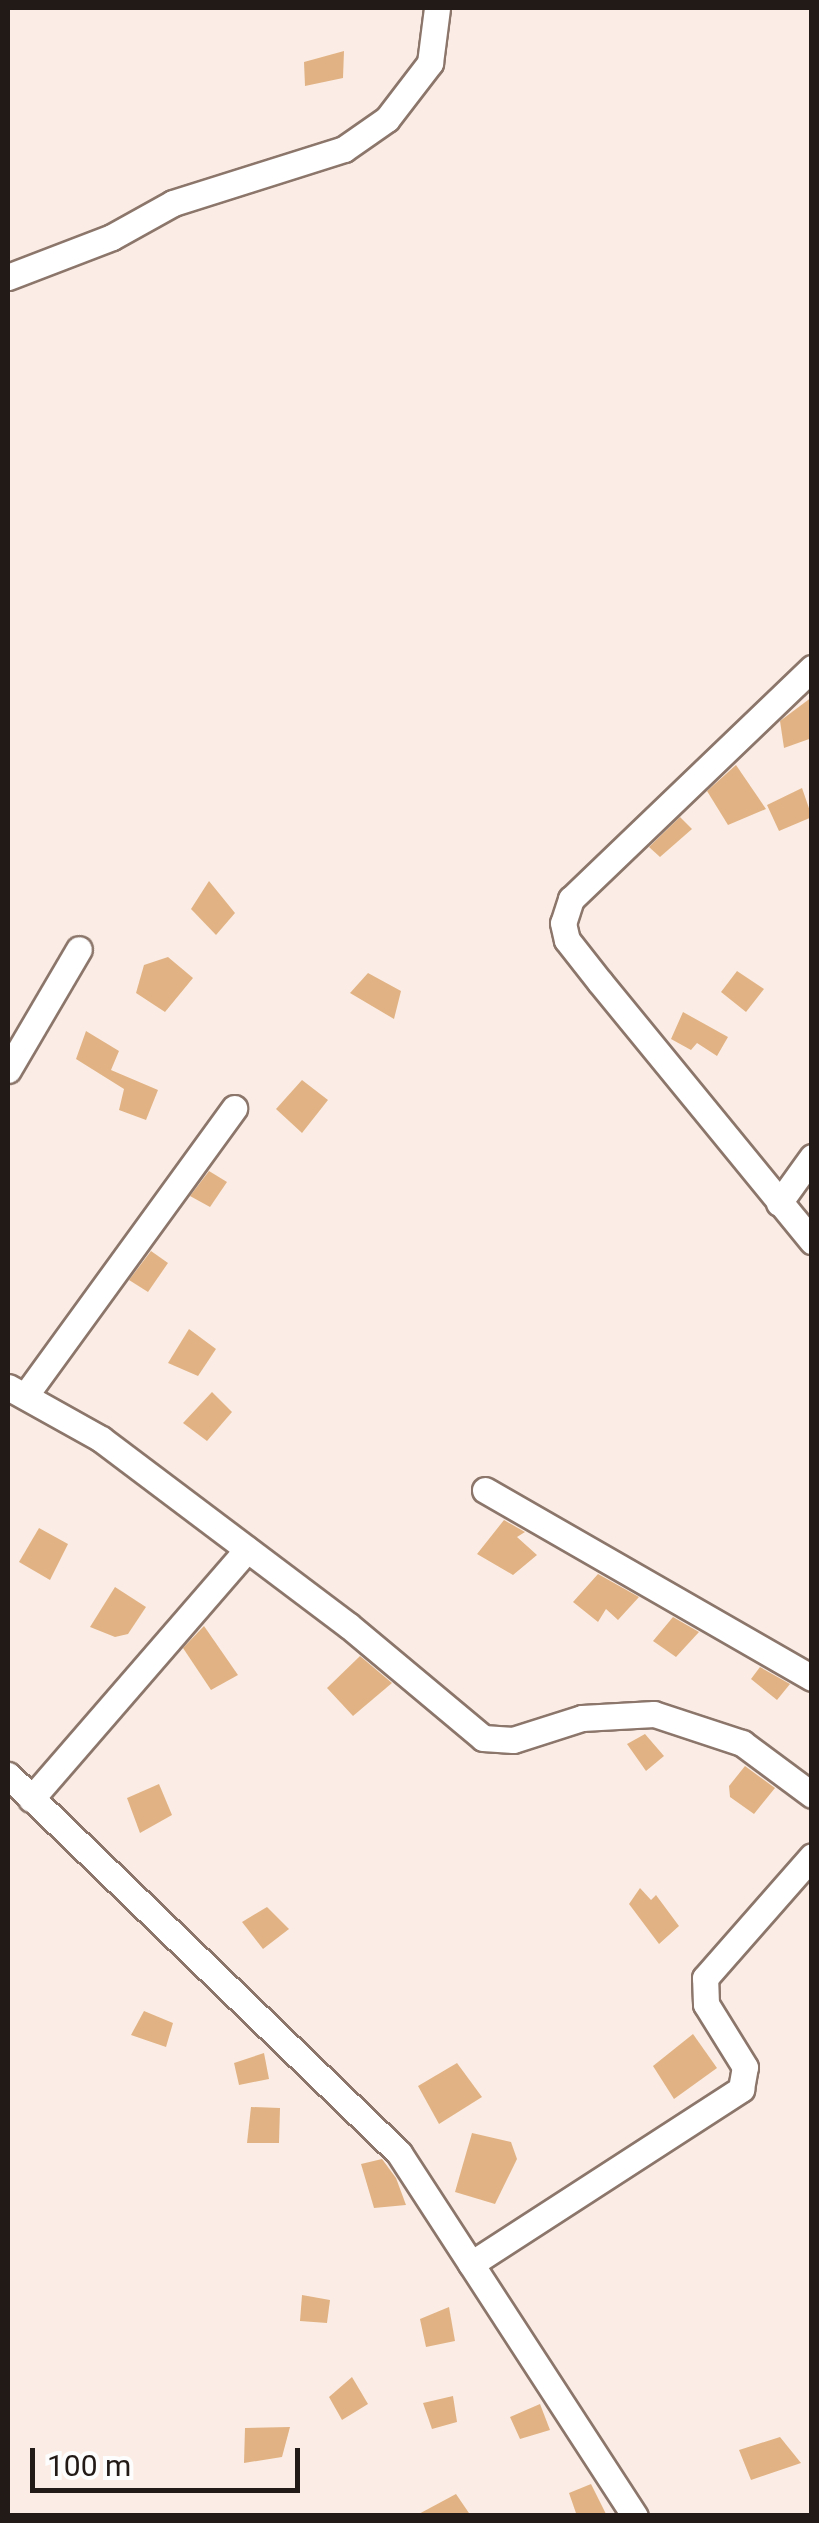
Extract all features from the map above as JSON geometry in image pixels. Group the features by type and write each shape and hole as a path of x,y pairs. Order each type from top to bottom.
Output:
{"street":[{"path":"8,277 112,238 173,203 261,178 368,134 430,62 437,8"},
{"path":"812,668 571,899 563,923 567,940 812,1241"},
{"path":"8,1070 79,949"},
{"path":"234,1108 16,1392 101,1439 483,1738 513,1740 582,1718 654,1714 742,1743 812,1795"},
{"path":"779,1203 812,1157"},
{"path":"486,1490 812,1678"},
{"path":"31,1799 247,1550"},
{"path":"8,1775 399,2153 635,2516"},
{"path":"471,2264 741,2089 744,2068 706,2004 705,1978 812,1856"}],"building":[{"path":"344,51 343,78 305,86 304,62"},
{"path":"812,697 812,738 784,748 780,721"},
{"path":"736,765 766,809 728,825 707,791"},
{"path":"802,788 812,817 779,831 767,805"},
{"path":"680,817 692,829 660,857 649,847"},
{"path":"209,881 235,913 216,935 191,909"},
{"path":"168,957 193,978 165,1012 136,993 144,965"},
{"path":"737,971 764,989 746,1012 721,992"},
{"path":"368,973 401,991 394,1019 350,993"},
{"path":"683,1012 728,1037 717,1056 697,1043 691,1050 671,1039"},
{"path":"86,1031 119,1051 111,1070 158,1090 146,1120 119,1110 124,1089 76,1059"},
{"path":"302,1080 328,1100 302,1133 276,1109"},
{"path":"209,1171 227,1182 210,1207 190,1196"},
{"path":"151,1251 168,1263 148,1292 129,1280"},
{"path":"189,1329 216,1349 198,1376 168,1363"},
{"path":"212,1392 232,1412 207,1441 183,1423"},
{"path":"504,1520 525,1532 517,1537 537,1555 513,1575 477,1554"},
{"path":"39,1528 68,1544 50,1580 19,1562"},
{"path":"598,1574 639,1597 618,1620 606,1609 598,1622 573,1602"},
{"path":"115,1587 146,1607 128,1634 115,1637 90,1627"},
{"path":"673,1617 699,1632 676,1657 653,1641"},
{"path":"204,1626 238,1675 211,1690 183,1648"},
{"path":"360,1656 392,1683 353,1716 327,1688"},
{"path":"760,1667 790,1684 777,1700 751,1679"},
{"path":"645,1734 664,1756 646,1771 627,1744"},
{"path":"745,1766 775,1788 754,1814 730,1797 729,1786"},
{"path":"159,1784 172,1815 140,1833 127,1798"},
{"path":"640,1888 651,1900 656,1895 679,1926 659,1944 629,1904"},
{"path":"267,1907 289,1929 263,1949 242,1922"},
{"path":"144,2011 173,2023 166,2047 131,2035"},
{"path":"693,2034 717,2068 674,2099 653,2066"},
{"path":"264,2053 269,2079 239,2085 234,2063"},
{"path":"457,2063 482,2097 439,2124 418,2086"},
{"path":"251,2107 280,2108 279,2143 247,2143"},
{"path":"472,2133 511,2142 517,2159 495,2204 455,2192"},
{"path":"382,2159 396,2178 406,2205 374,2208 361,2164"},
{"path":"302,2295 330,2300 327,2323 300,2321"},
{"path":"449,2307 455,2341 426,2347 420,2319"},
{"path":"352,2377 368,2404 342,2420 329,2397"},
{"path":"453,2396 457,2422 432,2429 423,2403"},
{"path":"540,2404 550,2430 520,2439 510,2417"},
{"path":"290,2427 282,2457 244,2463 245,2428"},
{"path":"780,2437 801,2463 751,2480 739,2450"},
{"path":"591,2484 607,2516 577,2516 569,2493"},
{"path":"456,2494 471,2516 415,2516"}]}
